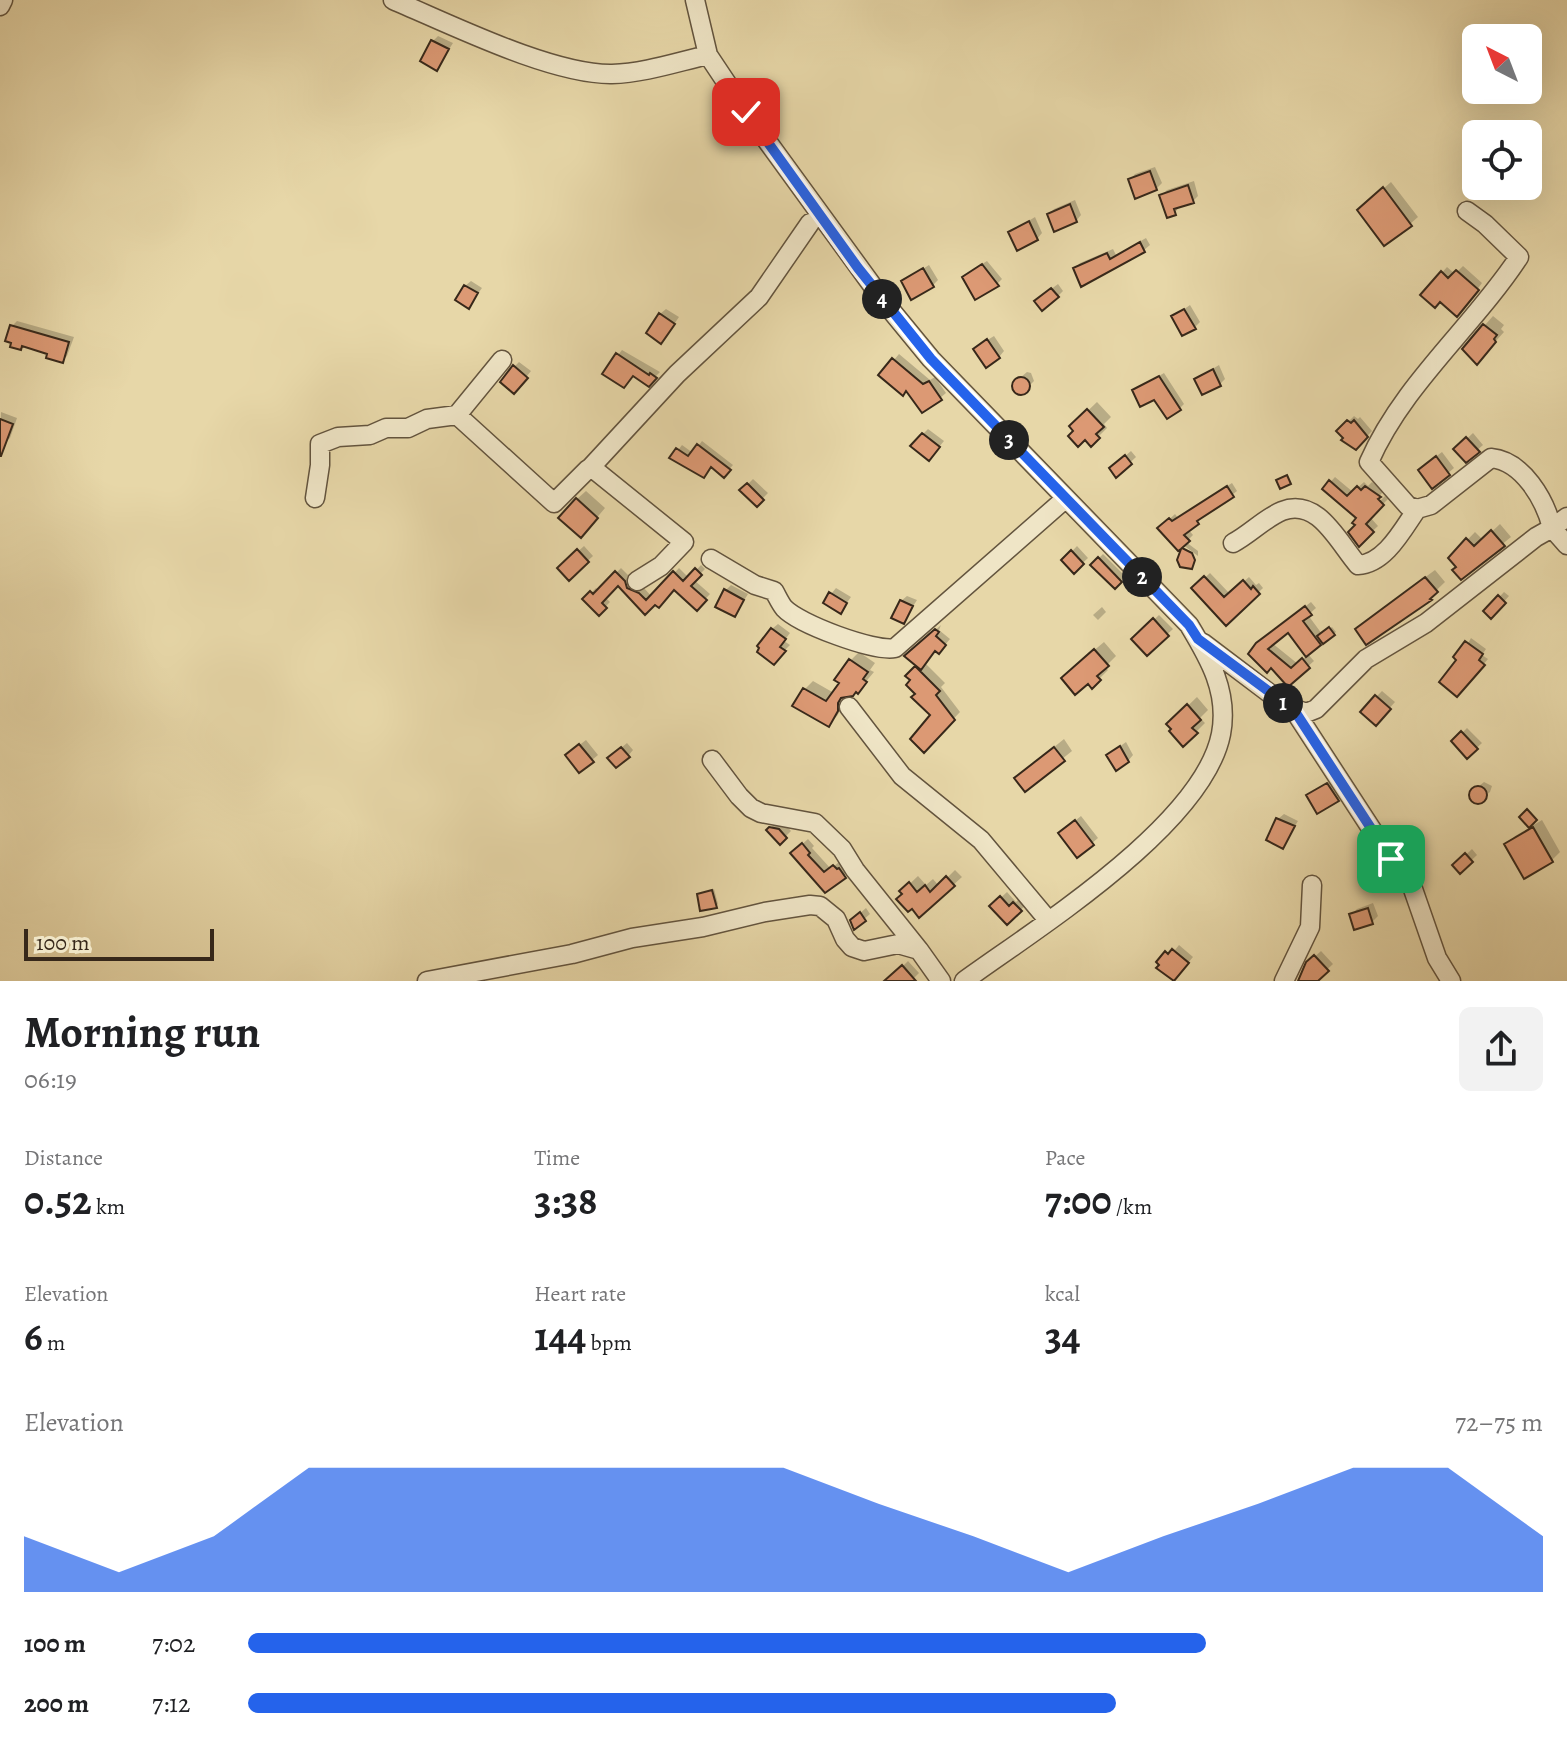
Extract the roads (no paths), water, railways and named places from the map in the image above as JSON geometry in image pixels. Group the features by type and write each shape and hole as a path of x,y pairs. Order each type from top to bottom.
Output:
{"street":[{"path":"0,6 3,0"},
{"path":"393,0 516,51 581,70 609,74 633,72 708,55"},
{"path":"695,0 708,55 885,303 931,359 1189,625 1211,660 1221,690 1221,732 1214,757 1193,790 1159,830 1090,889 964,981"},
{"path":"1467,211 1519,257 1398,411 1369,462 1408,506 1417,509 1431,505 1484,462 1491,458 1500,459 1518,469 1530,484 1560,523 1567,545"},
{"path":"637,581 661,566 684,542 591,467 677,374 759,297 810,223"},
{"path":"315,498 320,444 338,437 370,435 386,428 408,428 427,419 457,415 554,503 588,469"},
{"path":"711,559 755,585 774,591 784,608 806,620 858,643 885,650 895,648 1065,499"},
{"path":"1233,543 1280,511 1298,507 1314,512 1358,565 1368,564 1399,536 1417,509"},
{"path":"1294,710 1306,713 1316,709 1366,659 1426,623 1536,537 1560,523"},
{"path":"1198,639 1294,710 1391,859 1406,869 1437,958 1451,981"},
{"path":"849,707 902,776 981,840 1048,920"},
{"path":"712,760 751,808 761,813 815,823 842,849 941,981"},
{"path":"1284,981 1310,927 1312,885"},
{"path":"427,981 810,905 820,906 836,919 852,947 864,951 898,944 919,950"}]}
